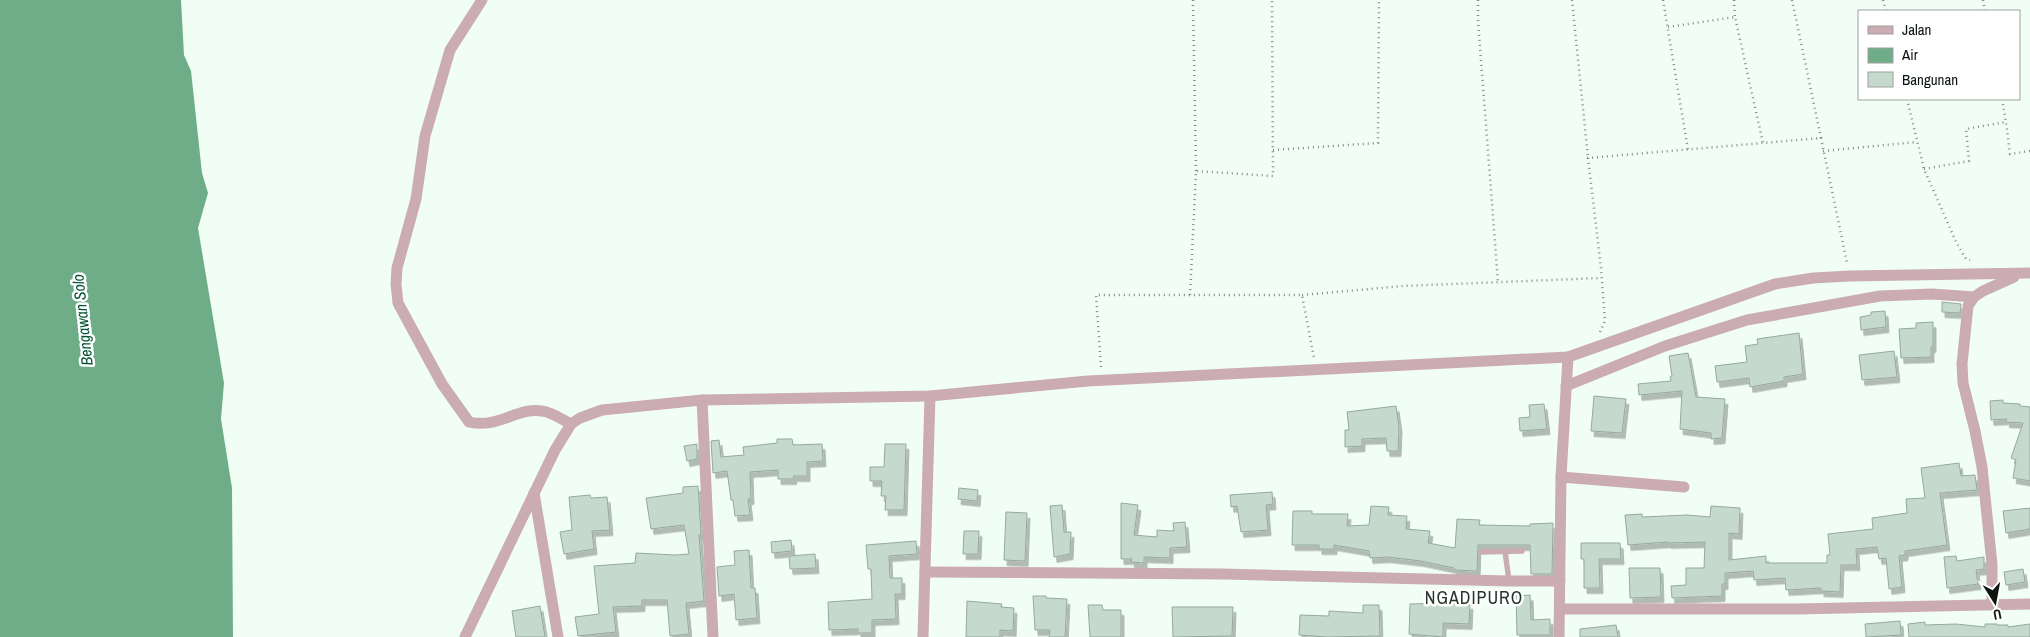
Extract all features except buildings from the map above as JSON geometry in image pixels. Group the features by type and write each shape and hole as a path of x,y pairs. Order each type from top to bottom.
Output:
{"street":[{"path":"482,0 450,50 428,126 416,199 397,268 398,303 442,384 469,422 481,425 494,423 531,411 544,411 571,424"},
{"path":"465,637 555,450 571,424 580,418 602,410 702,400 930,396 1102,380 1568,357 1776,284 1813,278 1850,276 2025,274"},
{"path":"1992,605 1992,564 1982,467 1963,383 1962,364 1968,306 1974,297 1983,291 2025,274"},
{"path":"1566,386 1665,346 1747,320 1880,296 1932,294 1974,297"},
{"path":"1559,637 1561,477 1568,357"},
{"path":"922,637 930,396"},
{"path":"702,400 713,637"},
{"path":"1561,477 1684,487"},
{"path":"534,493 558,637"},
{"path":"925,572 1223,574 1560,581"},
{"path":"1560,610 1797,609 2030,604"}],"lane":[{"path":"1505,551 1509,581"},
{"path":"1481,552 1522,551"}],"path":[{"path":"1190,295 1196,171 1193,0"},
{"path":"1196,171 1273,176 1272,0"},
{"path":"1272,150 1378,143 1379,0"},
{"path":"1478,0 1498,282"},
{"path":"1572,0 1605,321 1592,349"},
{"path":"1663,0 1688,150"},
{"path":"1734,0 1735,17 1763,143"},
{"path":"1792,0 1850,276"},
{"path":"1668,27 1735,17"},
{"path":"1907,100 1924,169 1956,242 1966,259 1974,262"},
{"path":"2002,100 2010,154 2030,151"},
{"path":"1924,169 1968,161 1966,129 2006,122"},
{"path":"1588,158 1820,138"},
{"path":"1823,151 1918,142"},
{"path":"1102,380 1096,295 1302,295 1403,286 1602,278"},
{"path":"1302,295 1316,370"}],"water":[{"name":"Bengawan Solo","path":"0,0 181,0 184,55 191,71 202,173 208,193 198,228 224,383 221,419 232,488 233,637 0,637"}],"district":[{"name":"NGADIPURO","path":"1474,597"}]}
